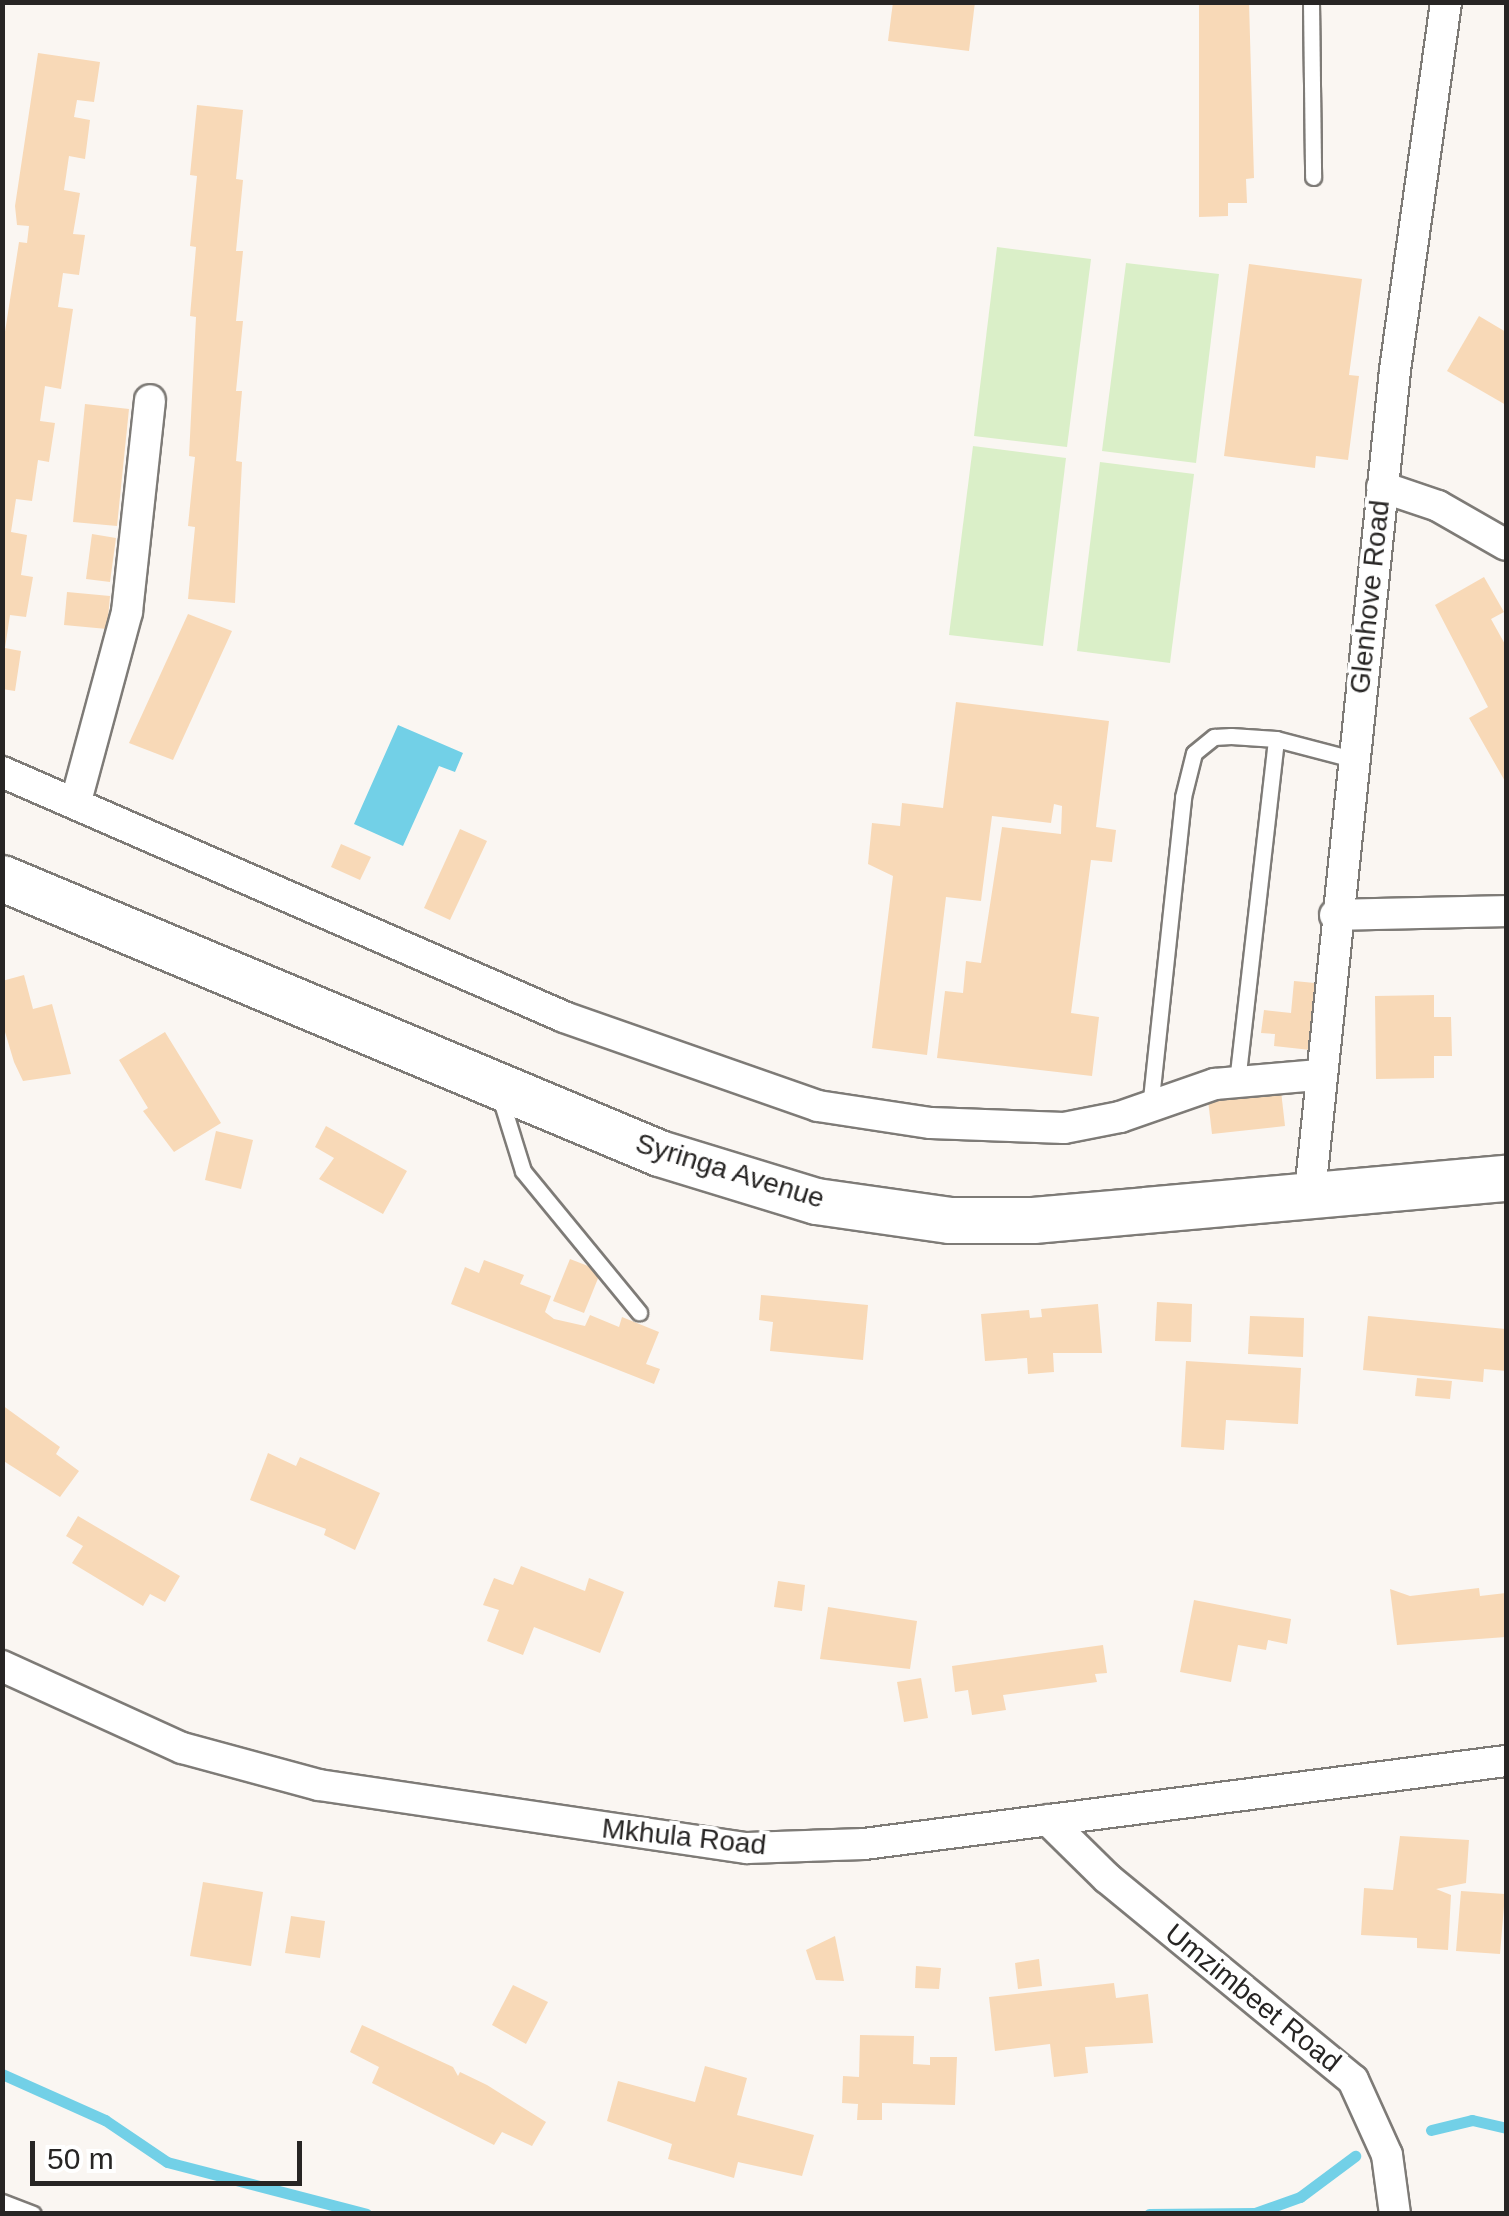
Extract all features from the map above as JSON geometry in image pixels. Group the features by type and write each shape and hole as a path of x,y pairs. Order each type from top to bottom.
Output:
{"street":[{"name":"Glenhove Road","path":"1310,1193 1334,915 1382,487 1446,2"},
{"path":"76,801 128,612 150,400"},
{"path":"1382,487 1438,506 1506,546"},
{"path":"2,772 564,1017 818,1106 931,1123 1064,1128 1237,1082 1318,1074"},
{"name":"Syringa Avenue","path":"2,878 499,1089 756,1185 949,1220 1170,1211 1310,1193 1506,1178"},
{"path":"1334,915 1506,912"},
{"name":"Mkhula Road","path":"2,1666 224,1761 320,1786 497,1816 748,1848 864,1844 1506,1760"},
{"name":"Umzimbeet Road","path":"1048,1820 1106,1878 1353,2080 1388,2155 1395,2214"}],"lane":[{"path":"1311,2 1313,177"},
{"path":"1150,1108 1184,796 1194,753 1214,738 1276,739 1352,758"},
{"path":"1237,1082 1276,739"},
{"path":"499,1089 523,1171 639,1312"},
{"path":"2,2202 33,2214"}],"green space":[{"path":"997,247 1091,259 1067,447 974,436"},
{"path":"1126,263 1219,274 1196,463 1102,451"},
{"path":"973,446 1066,458 1043,646 949,635"},
{"path":"1100,462 1194,474 1170,663 1077,651"}],"water":[{"path":"398,725 463,753 455,772 439,766 403,846 354,824"}],"building":[{"path":"893,2 975,2 969,51 888,41"},
{"path":"1199,2 1249,2 1254,178 1246,179 1247,203 1228,203 1228,216 1199,217"},
{"path":"38,53 100,62 94,102 77,100 74,117 90,120 85,159 69,156 64,190 80,193 73,234 85,235 79,275 63,273 58,307 73,309 61,389 45,386 40,421 55,423 49,462 38,460 32,501 16,499 11,532 27,535 21,575 33,577 26,617 10,615 5,648 21,651 15,691 2,689 2,351 19,242 27,243 29,226 17,225 15,206"},
{"path":"197,105 243,110 236,179 243,180 236,251 243,251 236,321 243,321 236,391 242,391 236,461 242,462 235,603 188,599 195,527 188,526 195,457 189,456 196,317 190,316 196,247 190,246 197,176 190,175"},
{"path":"1249,264 1362,279 1349,375 1359,376 1348,460 1316,456 1315,468 1224,456"},
{"path":"1479,316 1506,332 1506,405 1447,371"},
{"path":"85,404 129,409 117,526 73,522"},
{"path":"92,534 116,538 110,582 86,579"},
{"path":"1484,577 1504,612 1491,619 1506,646 1506,783 1469,718 1488,707 1435,605"},
{"path":"67,592 110,596 107,629 64,625"},
{"path":"188,614 232,631 173,760 129,743"},
{"path":"956,702 1109,721 1096,827 1116,830 1112,862 1091,860 1071,1013 1099,1017 1092,1076 937,1058 945,991 963,993 966,961 981,963 1002,827 1061,834 1062,806 1054,804 1051,823 992,816 981,901 946,897 927,1055 872,1048 893,876 868,864 872,823 900,826 902,803 943,808"},
{"path":"460,829 487,841 450,920 424,908"},
{"path":"341,844 371,857 360,880 331,867"},
{"path":"24,975 33,1009 52,1004 71,1074 23,1081 2,1022 2,981"},
{"path":"1294,981 1346,986 1338,1053 1274,1046 1275,1034 1261,1033 1264,1010 1291,1013"},
{"path":"1434,995 1434,1017 1451,1017 1452,1056 1434,1056 1434,1078 1376,1079 1375,996"},
{"path":"165,1032 221,1123 174,1152 143,1111 148,1108 119,1060"},
{"path":"1281,1091 1285,1126 1212,1134 1208,1100"},
{"path":"326,1126 407,1171 383,1214 319,1179 334,1158 315,1147"},
{"path":"216,1131 253,1140 241,1189 205,1180"},
{"path":"570,1259 601,1271 584,1313 553,1301"},
{"path":"484,1260 524,1275 520,1284 551,1296 545,1312 554,1319 585,1326 590,1315 619,1327 622,1317 659,1332 646,1364 660,1369 654,1384 451,1304 465,1267 479,1273"},
{"path":"761,1295 868,1305 863,1360 770,1351 773,1322 759,1320"},
{"path":"1157,1302 1192,1304 1191,1342 1155,1341"},
{"path":"1098,1304 1102,1353 1053,1353 1054,1372 1028,1374 1027,1358 985,1361 981,1314 1029,1310 1030,1318 1042,1317 1041,1309"},
{"path":"1250,1316 1304,1318 1303,1357 1248,1354"},
{"path":"1368,1316 1506,1329 1506,1371 1484,1369 1483,1382 1363,1370"},
{"path":"1186,1361 1301,1368 1298,1424 1226,1420 1224,1450 1181,1447"},
{"path":"1417,1378 1452,1381 1450,1399 1415,1396"},
{"path":"2,1405 60,1447 56,1454 79,1471 60,1497 2,1460"},
{"path":"268,1453 296,1466 300,1457 380,1493 355,1550 324,1535 326,1529 250,1500"},
{"path":"78,1516 180,1576 165,1602 150,1594 143,1606 72,1563 83,1546 66,1536"},
{"path":"521,1566 585,1591 589,1578 624,1592 600,1653 534,1627 523,1655 487,1641 499,1610 483,1605 494,1578 513,1585"},
{"path":"778,1581 805,1585 802,1611 774,1607"},
{"path":"1479,1588 1480,1596 1506,1593 1506,1637 1397,1645 1390,1589 1410,1596"},
{"path":"1194,1600 1291,1619 1287,1644 1268,1640 1266,1650 1238,1645 1231,1682 1180,1672"},
{"path":"828,1607 917,1621 910,1669 820,1659"},
{"path":"1103,1645 1107,1673 1095,1674 1097,1682 1003,1695 1006,1710 972,1715 968,1690 955,1692 952,1666"},
{"path":"921,1678 928,1718 904,1722 897,1682"},
{"path":"1400,1836 1469,1840 1466,1883 1436,1889 1451,1895 1448,1950 1417,1948 1417,1938 1361,1935 1364,1888 1393,1890"},
{"path":"203,1882 263,1892 251,1966 190,1956"},
{"path":"1461,1891 1505,1894 1500,1954 1456,1951"},
{"path":"291,1916 325,1921 320,1958 285,1953"},
{"path":"835,1936 844,1981 816,1980 806,1950"},
{"path":"1039,1959 1042,1986 1018,1989 1015,1963"},
{"path":"916,1966 941,1968 939,1989 915,1988"},
{"path":"1114,1983 1116,1998 1148,1994 1153,2043 1085,2047 1088,2073 1054,2077 1050,2044 995,2051 989,1997"},
{"path":"513,1985 548,2002 526,2044 492,2025"},
{"path":"362,2025 453,2067 458,2076 460,2072 487,2085 546,2122 532,2146 502,2132 494,2145 372,2083 379,2067 350,2052"},
{"path":"860,2035 914,2036 913,2064 930,2065 930,2057 957,2057 955,2105 882,2103 882,2120 857,2120 858,2104 842,2103 843,2076 859,2077"},
{"path":"705,2066 747,2078 737,2115 814,2135 802,2176 738,2162 734,2178 668,2159 672,2144 607,2121 618,2081 695,2102"}],"waterway":[{"path":"2,2074 105,2120 167,2162 366,2214"},
{"path":"1431,2130 1472,2120 1506,2128"},
{"path":"1149,2214 1255,2213 1300,2197 1355,2156"}]}
